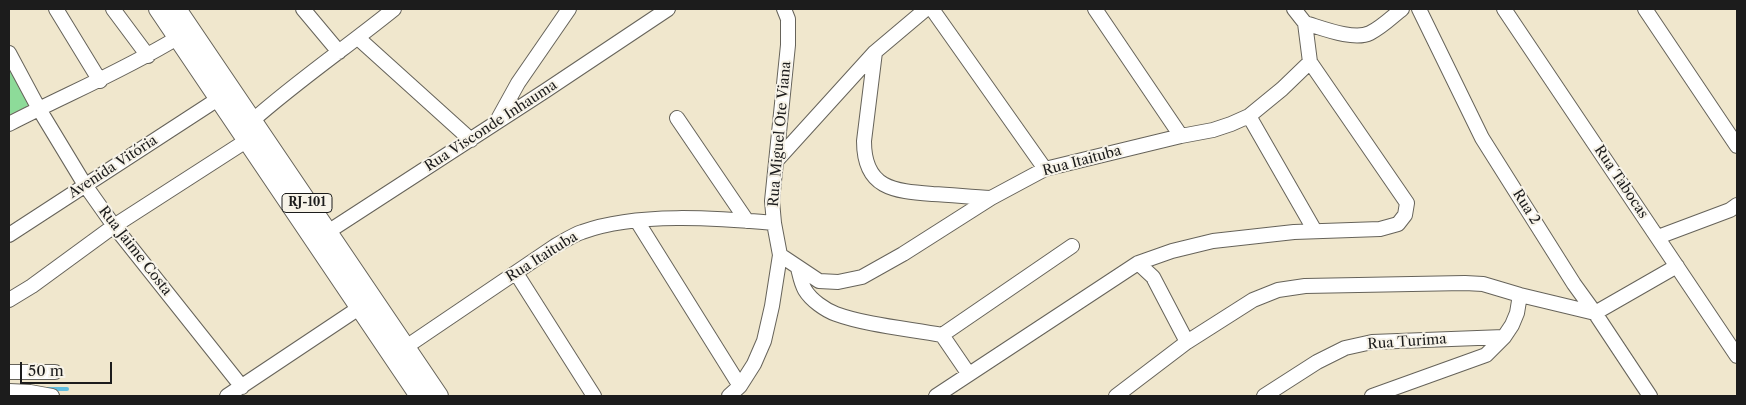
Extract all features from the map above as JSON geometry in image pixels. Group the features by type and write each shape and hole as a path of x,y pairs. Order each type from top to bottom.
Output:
{"main road":[{"name":"RJ-101","path":"158,9 246,141 320,237 399,352 419,396"},
{"name":"RJ-101","path":"177,9 252,121 359,308 439,396"}],"street":[{"path":"56,9 100,81"},
{"path":"112,9 148,56"},
{"path":"303,9 339,52"},
{"path":"252,121 275,100 394,9"},
{"path":"496,123 518,83 569,9"},
{"name":"Rua Visconde Inhauma","path":"320,237 471,140 668,9"},
{"name":"Rua Miguel Ote Viana","path":"729,396 740,386 754,364 764,341 772,306 780,254 772,200 788,45 788,19 784,9"},
{"path":"777,160 875,52 926,9"},
{"path":"932,9 1045,169"},
{"path":"1095,9 1181,136"},
{"path":"939,395 1138,263 1172,251 1213,241 1314,231 1380,229 1398,224 1405,216 1407,203 1310,62 1305,23 1294,9"},
{"path":"1305,23 1353,36 1368,34 1380,28 1402,9"},
{"name":"Rua 2","path":"1418,9 1482,138 1574,284 1650,396"},
{"name":"Rua Tabocas","path":"1504,9 1677,266 1733,340 1737,356"},
{"path":"1645,9 1737,146"},
{"path":"9,124 100,81 148,56 177,38"},
{"path":"358,38 471,140"},
{"path":"875,52 864,141 864,155 868,168 878,180 891,188 905,192 991,198"},
{"name":"Rua Jaime Costa","path":"9,53 39,109 85,185 114,226 242,387"},
{"name":"Rua Itaituba","path":"780,254 818,281 838,282 862,277 903,254 991,198 1045,169 1213,130 1249,116 1282,89 1310,62"},
{"name":"Avenida Vitória","path":"9,235 218,99"},
{"path":"1249,116 1314,231"},
{"path":"677,118 747,221"},
{"path":"9,300 32,286 114,226 246,141"},
{"path":"1658,237 1730,210 1737,205"},
{"name":"Rua Itaituba","path":"399,352 555,246 581,232 606,225 637,220 674,219 774,223"},
{"path":"637,220 740,386"},
{"path":"798,268 800,281 806,292 818,303 834,313 851,319 942,335 1072,246"},
{"path":"1138,263 1153,277 1187,342"},
{"path":"1116,396 1187,342 1253,300 1278,290 1305,286 1483,284 1595,313 1677,266"},
{"path":"516,273 594,396"},
{"path":"1372,396 1486,355 1504,337 1512,325 1517,313 1520,295"},
{"path":"227,396 359,308"},
{"path":"942,335 968,374"},
{"name":"Rua Turima","path":"1264,396 1317,362 1345,348 1372,342 1504,337"},
{"path":"9,372 55,372"},
{"path":"9,390 52,396"}],"green space":[{"path":"9,62 30,105 9,115"}],"waterway":[{"path":"46,389 67,389"}]}
